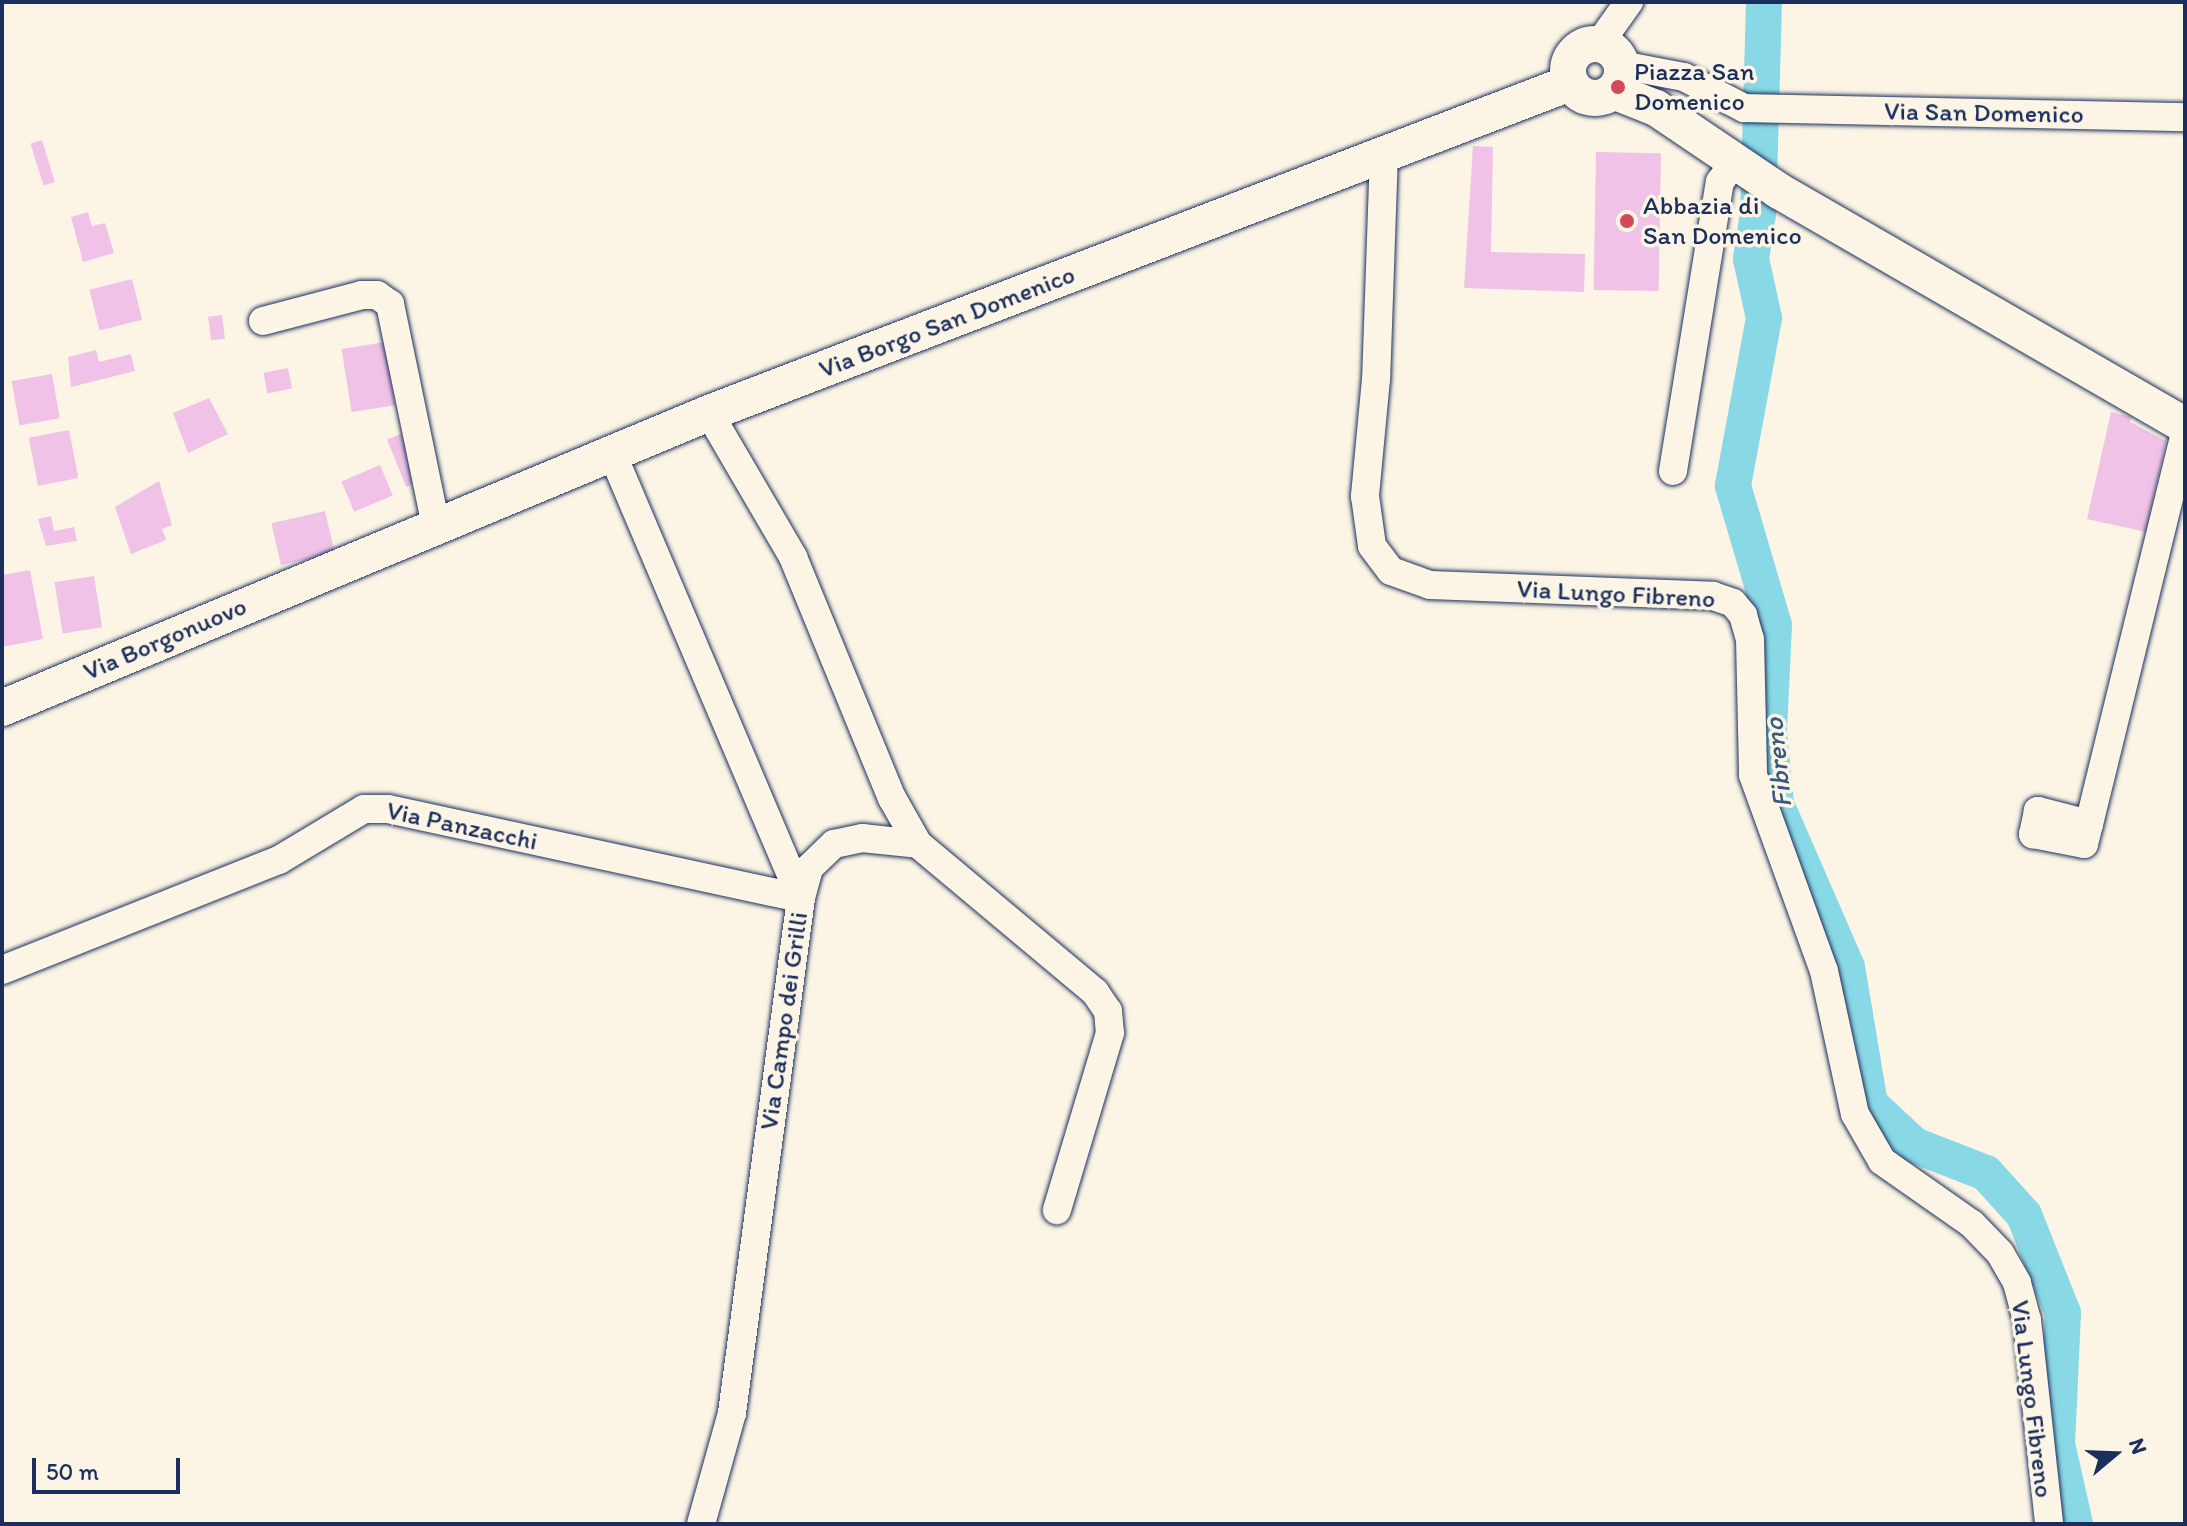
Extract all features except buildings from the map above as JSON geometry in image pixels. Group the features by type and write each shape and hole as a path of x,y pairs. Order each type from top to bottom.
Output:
{"main road":[{"path":"1611,67 1589,98 1570,83 1570,59 1582,47 1611,67 1656,108 1779,191 2185,425"},
{"name":"Via Borgo San Domenico","path":"328,571 709,413 1570,83"},
{"name":"Via Borgonuovo","path":"2,708 328,571"}],"street":[{"path":"1611,67 1629,2"},
{"name":"Via San Domenico","path":"1611,67 1684,77 1744,108 2185,117"},
{"name":"Via Lungo Fibreno","path":"1384,153 1376,379 1365,496 1372,546 1391,571 1430,585 1631,589 1719,597 1739,608 1750,632 1755,784 1822,963 1855,1114 1882,1161 1972,1224 2000,1253 2017,1283 2027,1320 2049,1524"},
{"path":"1673,471 1720,182 1741,166"},
{"path":"263,321 362,295 377,295 390,304 436,526"},
{"path":"709,413 793,557 892,798 918,844 1095,992 1108,1011 1110,1033 1057,1210"},
{"path":"2089,824 2185,434"},
{"name":"Via Campo dei Grilli","path":"612,453 801,898 732,1413 701,1524"},
{"name":"Via Panzacchi","path":"2,970 279,860 349,814 369,808 801,898"},
{"path":"801,898 809,868 834,844 862,838 918,844"}],"waterway":[{"name":"Fibreno","path":"1764,2 1758,213 1751,259 1764,318 1733,486 1774,625 1769,733 1776,804 1847,967 1870,1104 1914,1145 1986,1173 2024,1215 2063,1313 2057,1444 2075,1524"}],"place":[{"name":"Piazza San Domenico","path":"1618,87"},
{"name":"Abbazia di San Domenico","path":"1627,221"}]}
